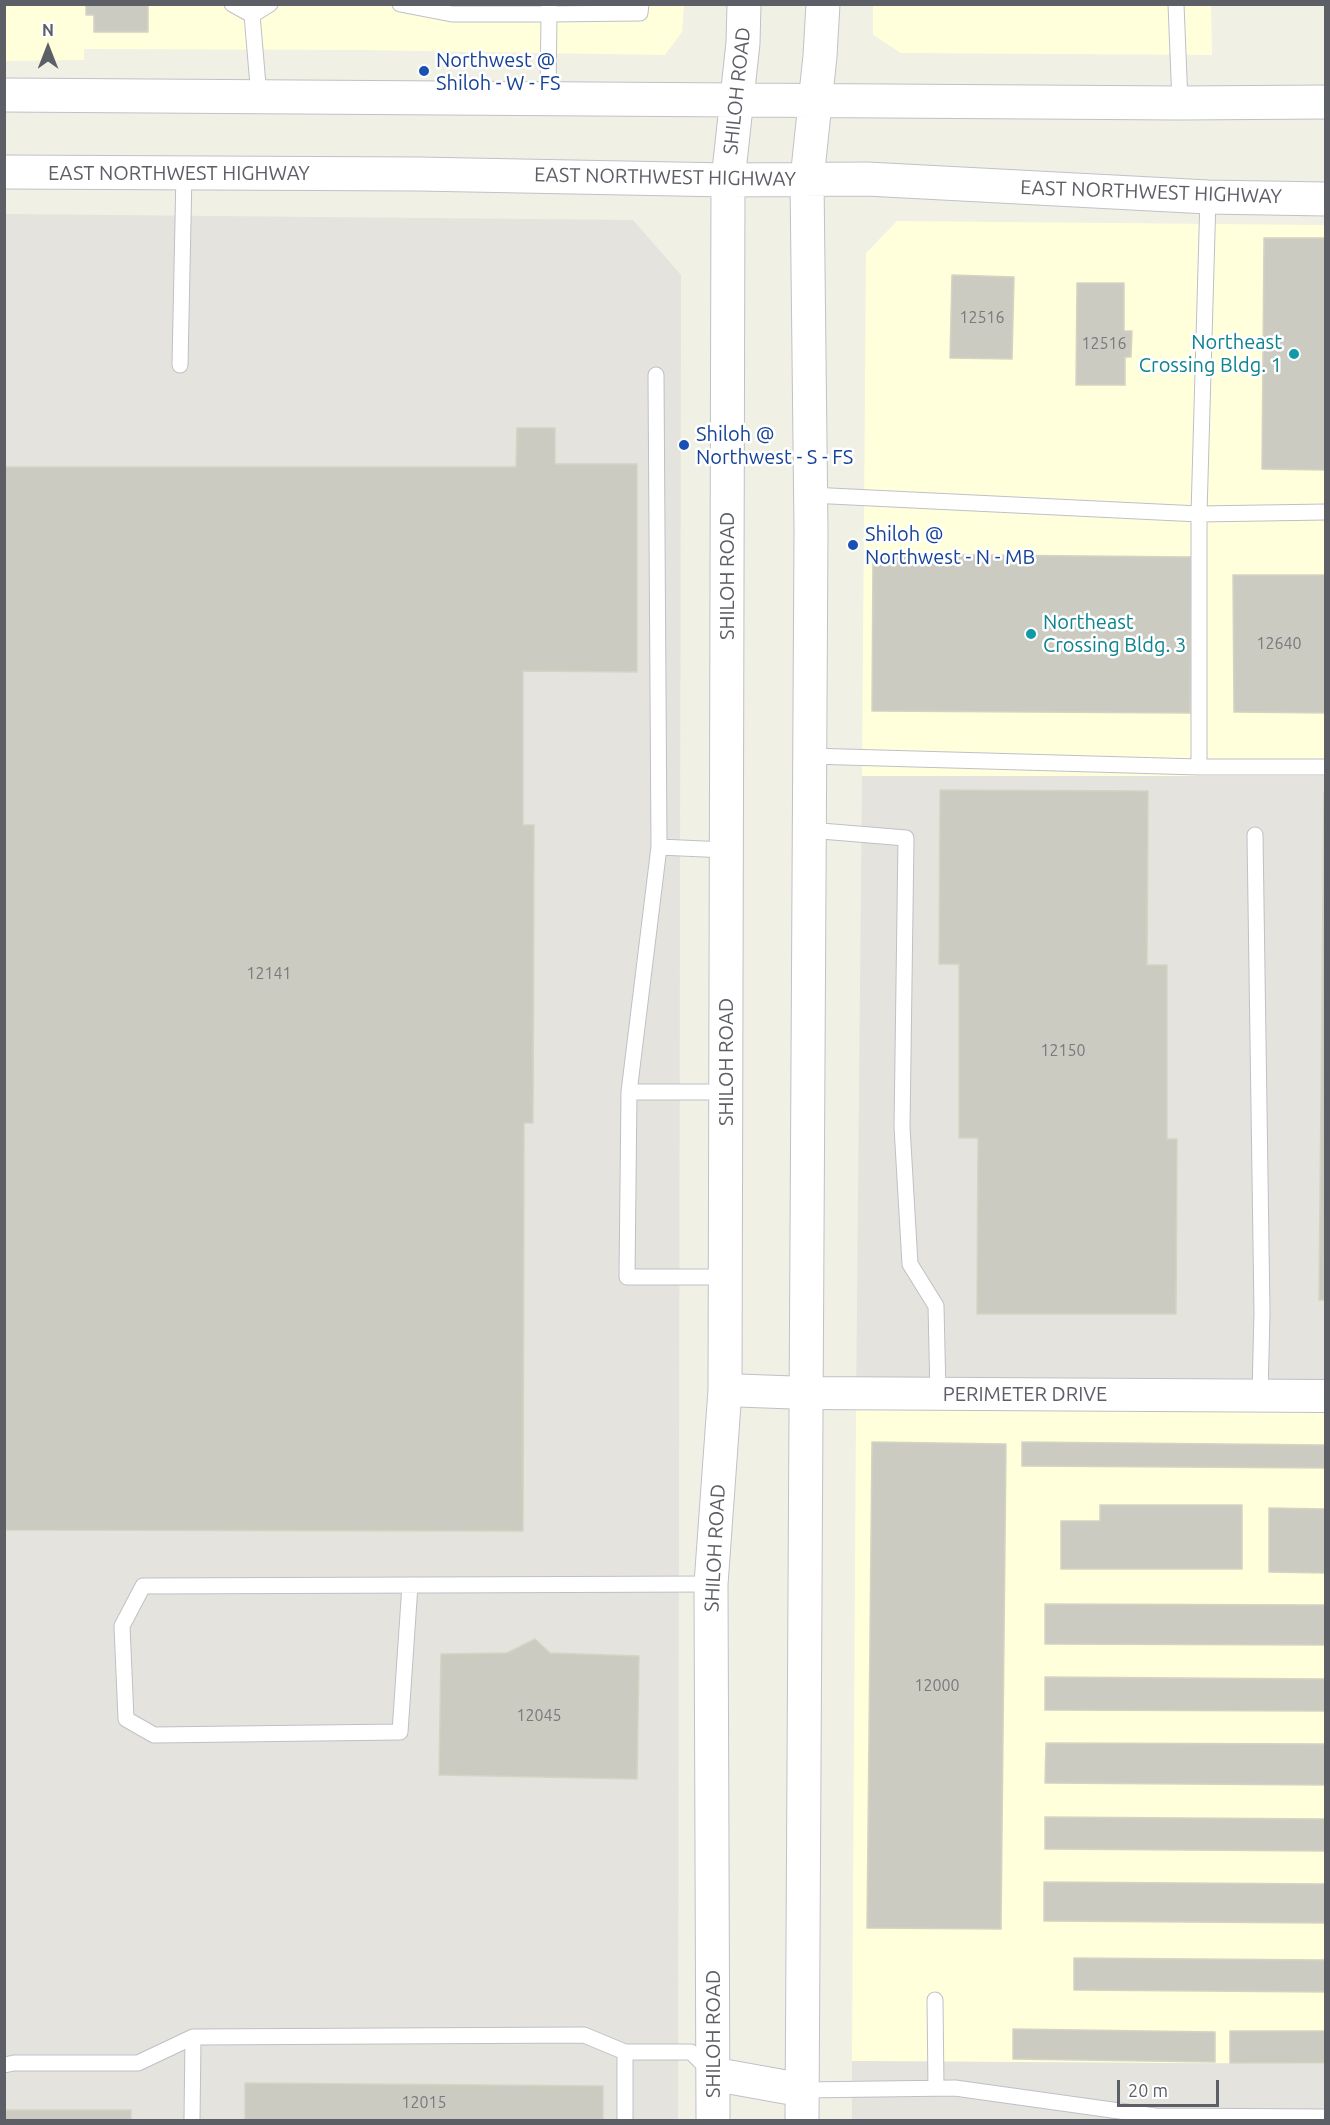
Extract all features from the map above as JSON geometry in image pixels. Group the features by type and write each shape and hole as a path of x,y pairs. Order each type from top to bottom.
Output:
{"main road":[{"name":"SHILOH ROAD","path":"713,2121 711,1584 725,1390 728,180 743,43 744,4"},
{"path":"713,2074 802,2105 810,495 807,179 823,4"},
{"path":"4,95 1326,102"},
{"name":"EAST NORTHWEST HIGHWAY","path":"4,172 418,174 728,180 867,179 1208,197 1326,199"}],"street":[{"name":"PERIMETER DRIVE","path":"725,1390 806,1393 1326,1396"}],"lane":[{"path":"231,4 252,15"},
{"path":"252,15 270,4"},
{"path":"400,4 452,14 549,9 640,13 640,4"},
{"path":"1176,4 1180,103"},
{"path":"548,98 549,9"},
{"path":"252,15 259,97"},
{"path":"180,366 184,173"},
{"path":"1199,767 1199,514 1208,197"},
{"path":"656,375 658,847 629,1092 627,1277 725,1277"},
{"path":"810,495 1199,514 1326,512"},
{"path":"809,756 1199,767 1326,767"},
{"path":"809,830 906,838 902,1128 910,1264 936,1306 938,1394"},
{"path":"1255,835 1262,1312 1260,1395"},
{"path":"658,847 726,850"},
{"path":"629,1092 726,1092"},
{"path":"410,1585 400,1732 154,1735 126,1719 122,1626 143,1586 410,1585 711,1584"},
{"path":"935,2000 936,2088"},
{"path":"4,2065 14,2062 138,2062 193,2037 584,2035 626,2052 691,2052 713,2074"},
{"path":"192,2121 193,2037"},
{"path":"625,2121 626,2052"},
{"path":"802,2105 936,2088 967,2090 1155,2118 1326,2117"}],"shaded area":[{"path":"4,5 684,5 682,32 665,55 359,50 84,49 84,60 5,61"},
{"path":"873,5 1211,5 1212,55 901,53 873,35"},
{"path":"5,214 633,220 681,275 678,2120 5,2120"},
{"path":"897,221 1325,225 1325,776 862,776 866,253"},
{"path":"862,776 1325,776 1325,1412 856,1409"},
{"path":"856,1409 1325,1412 1325,2064 852,2061"},
{"path":"852,2061 1325,2064 1325,2120 852,2120"}],"building":[{"path":"86,4 148,4 148,32 94,32 94,15 86,15"},
{"name":"Northeast Crossing Bldg. 1","path":"1264,238 1326,238 1326,470 1262,469"},
{"path":"952,275 1014,277 1012,359 950,358"},
{"path":"1077,283 1124,283 1124,331 1132,331 1131,357 1125,357 1125,385 1076,385"},
{"path":"517,428 555,428 555,464 637,464 637,672 523,671 523,825 534,825 533,1123 524,1123 523,1531 4,1530 4,467 516,467"},
{"name":"Northeast Crossing Bldg. 3","path":"873,554 1191,557 1190,713 872,711"},
{"path":"1233,575 1326,575 1326,713 1234,712"},
{"path":"940,790 1148,791 1147,965 1167,965 1167,1139 1177,1139 1176,1314 977,1314 978,1138 959,1138 959,964 939,964"},
{"path":"1324,793 1326,793 1326,1300 1319,1300"},
{"path":"872,1442 1006,1444 1001,1929 867,1928"},
{"path":"1022,1442 1326,1445 1326,1468 1022,1466"},
{"path":"1100,1505 1242,1505 1242,1569 1061,1569 1061,1521 1100,1521"},
{"path":"1269,1508 1326,1509 1326,1573 1269,1572"},
{"path":"1045,1604 1326,1605 1326,1645 1045,1644"},
{"path":"535,1639 550,1653 639,1656 637,1779 439,1775 441,1654 507,1653"},
{"path":"1045,1677 1326,1679 1326,1711 1045,1710"},
{"path":"1046,1743 1326,1744 1326,1785 1045,1783"},
{"path":"1045,1817 1326,1819 1326,1851 1045,1849"},
{"path":"1044,1882 1326,1884 1326,1923 1044,1921"},
{"path":"1074,1958 1326,1960 1326,1992 1074,1990"},
{"path":"1013,2029 1215,2032 1215,2062 1013,2059"},
{"path":"1230,2031 1326,2031 1326,2063 1230,2063"},
{"path":"245,2083 603,2086 603,2120 245,2120"},
{"path":"4,2110 131,2110 131,2120 4,2120"}],"place":[{"name":"Northwest @ Shiloh - W - FS","path":"424,71"},
{"name":"Northeast Crossing Bldg. 1","path":"1294,354"},
{"name":"Shiloh @ Northwest - S - FS","path":"684,445"},
{"name":"Shiloh @ Northwest - N - MB","path":"853,545"},
{"name":"Northeast Crossing Bldg. 3","path":"1031,634"}]}
